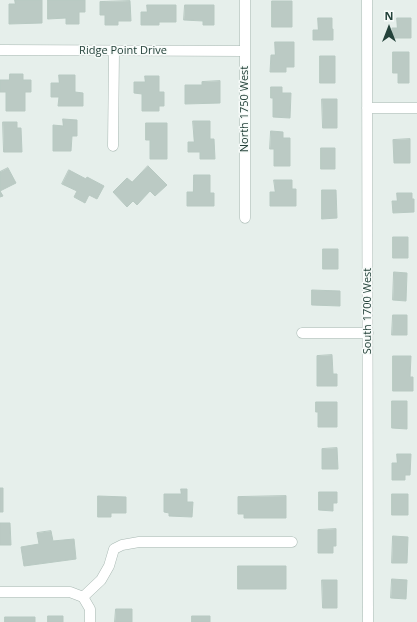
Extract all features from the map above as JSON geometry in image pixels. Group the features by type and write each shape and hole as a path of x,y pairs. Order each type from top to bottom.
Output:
{"street":[{"name":"North 1750 West","path":"245,0 245,218"},
{"name":"South 1700 West","path":"366,0 368,622"},
{"name":"Ridge Point Drive","path":"0,50 245,51"},
{"path":"112,146 114,51"},
{"path":"367,108 417,108"},
{"path":"302,333 368,333"},
{"path":"83,597 101,580 109,566 114,550 122,544 139,542 292,542"},
{"path":"0,592 70,592 83,597 90,609 90,622"}],"building":[{"path":"15,0 42,0 42,23 9,24 9,4 15,4"},
{"path":"48,0 85,0 85,12 79,12 79,24 66,24 66,18 48,19"},
{"path":"130,1 131,21 118,21 118,25 105,25 105,15 100,15 100,2"},
{"path":"272,1 292,1 292,27 272,27"},
{"path":"147,5 176,5 176,22 159,22 159,25 141,25 141,12 147,12"},
{"path":"185,5 214,5 214,25 203,25 203,21 184,20"},
{"path":"318,18 332,18 333,40 313,40 313,30 318,30"},
{"path":"397,18 411,18 411,38 393,38 392,28 397,28"},
{"path":"275,42 294,42 294,67 286,67 286,72 270,72 271,55 275,55"},
{"path":"393,52 409,52 409,83 398,83 398,73 393,73"},
{"path":"320,56 335,56 335,83 320,83"},
{"path":"10,74 23,74 23,80 31,80 31,92 25,92 25,111 6,111 6,92 0,92 0,80 9,80"},
{"path":"59,75 75,75 75,92 83,93 83,106 58,106 59,97 51,97 51,83 59,83"},
{"path":"145,76 159,76 159,92 164,92 164,106 159,106 159,111 142,111 142,94 134,93 134,82 145,82"},
{"path":"220,81 220,103 185,104 185,85 202,85 202,82"},
{"path":"271,87 282,87 282,93 291,93 290,118 273,117 273,98 271,98"},
{"path":"322,99 337,99 337,128 323,128"},
{"path":"63,119 77,120 77,136 72,136 71,151 53,151 53,125 63,126"},
{"path":"193,121 210,121 210,139 214,139 215,159 200,159 200,152 188,152 188,142 194,142"},
{"path":"3,122 17,122 17,128 21,128 22,152 4,152"},
{"path":"146,123 167,123 167,159 150,159 150,140 146,140"},
{"path":"271,131 283,132 283,138 290,138 290,166 274,166 274,149 270,149"},
{"path":"410,139 410,163 394,163 393,140"},
{"path":"321,148 335,148 335,169 321,169"},
{"path":"148,166 167,185 155,196 150,191 137,205 133,201 127,207 113,192 127,178 132,182"},
{"path":"8,168 16,183 0,191 0,172"},
{"path":"69,170 104,186 97,199 89,195 85,203 74,197 77,191 62,184"},
{"path":"194,175 210,175 210,193 214,193 214,206 187,206 187,192 193,192"},
{"path":"274,180 292,180 292,189 296,189 296,206 270,206 270,192 275,192"},
{"path":"322,190 336,190 337,218 322,219"},
{"path":"397,193 412,193 412,199 414,199 414,212 393,213 392,201 397,201"},
{"path":"393,237 408,237 408,258 393,258"},
{"path":"323,249 338,249 338,269 323,269"},
{"path":"394,272 407,273 406,301 393,300"},
{"path":"312,290 340,291 340,306 312,305"},
{"path":"393,315 407,315 407,335 392,335"},
{"path":"332,355 333,374 337,374 337,386 317,386 317,356"},
{"path":"393,356 411,356 410,377 413,377 413,391 393,391"},
{"path":"392,401 407,401 407,429 392,428"},
{"path":"316,402 337,402 337,427 318,427"},
{"path":"337,448 338,469 322,469 322,449"},
{"path":"397,454 411,454 410,475 405,475 405,480 392,480 392,463 397,463"},
{"path":"0,488 3,488 3,512 0,512"},
{"path":"181,489 187,489 187,502 193,502 192,517 169,516 169,513 164,512 164,494 181,494"},
{"path":"319,492 337,492 337,503 333,503 333,511 319,510"},
{"path":"392,494 408,494 408,515 392,515"},
{"path":"98,496 126,497 126,513 111,513 111,517 98,517"},
{"path":"286,496 286,518 244,518 244,514 238,514 238,497"},
{"path":"0,523 10,523 11,545 0,545"},
{"path":"336,529 336,546 333,546 333,553 318,553 318,530"},
{"path":"51,531 53,541 74,539 76,559 24,566 21,547 39,544 37,533"},
{"path":"393,536 408,537 407,563 392,563"},
{"path":"238,566 286,566 286,589 238,589"},
{"path":"392,579 407,580 406,599 391,598"},
{"path":"322,580 337,580 337,608 323,608"},
{"path":"116,609 132,609 132,622 115,622"},
{"path":"48,616 63,616 63,622 48,622"},
{"path":"192,616 210,616 210,622 192,622"},
{"path":"5,617 35,617 35,622 5,622"}]}
